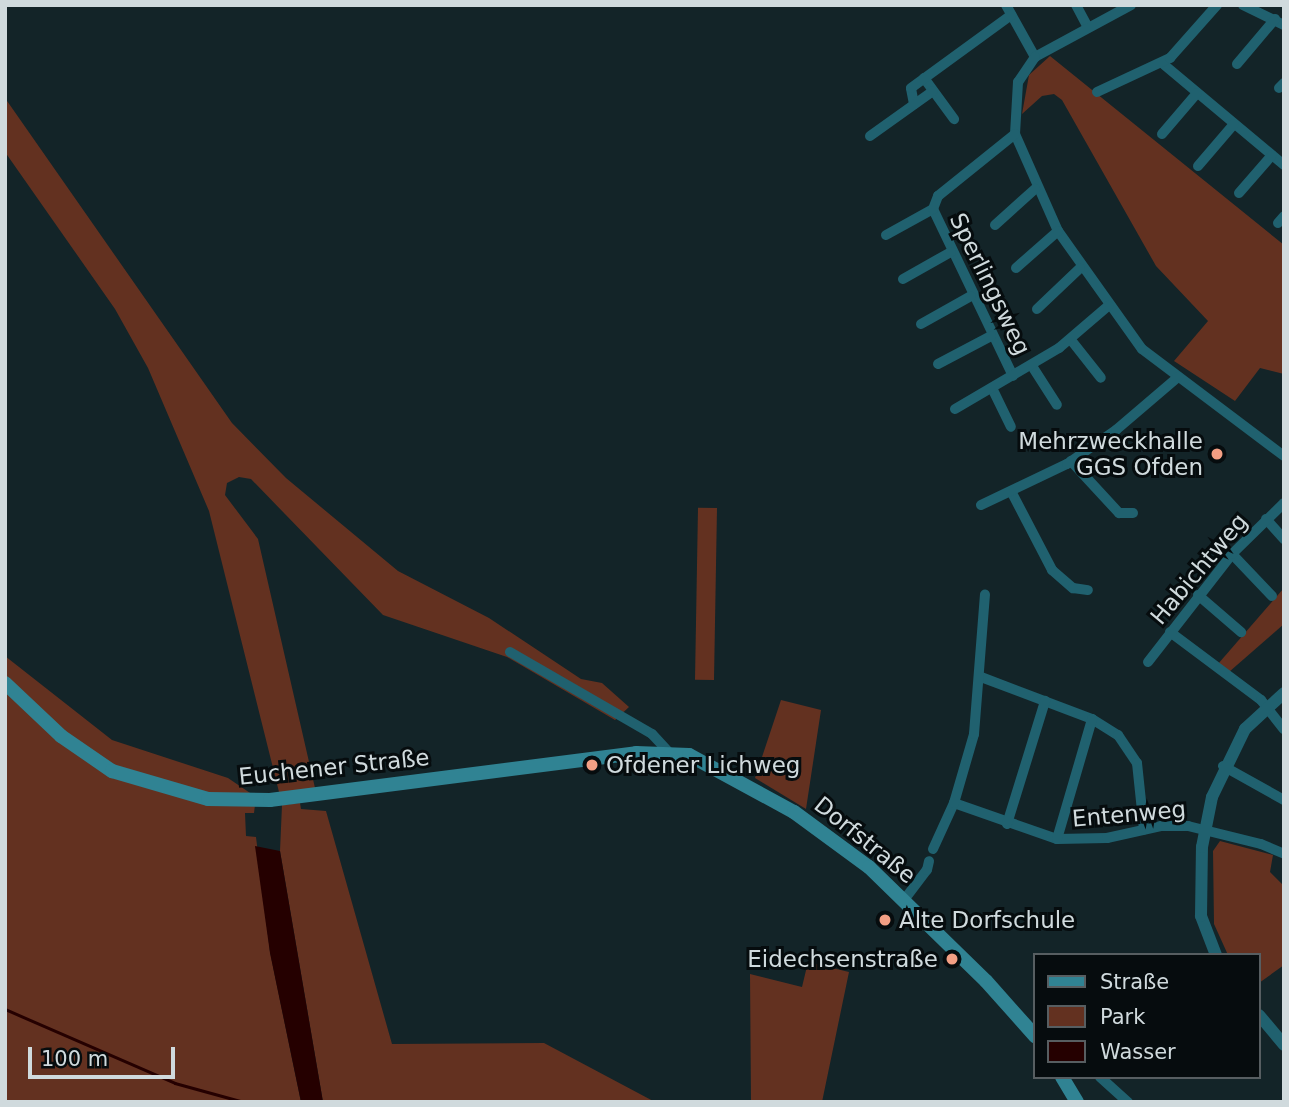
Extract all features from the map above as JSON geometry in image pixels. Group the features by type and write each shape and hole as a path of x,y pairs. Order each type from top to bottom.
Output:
{"main road":[{"name":"Euchener Straße","path":"5,683 61,736 112,771 208,799 271,800 618,755"},
{"name":"Dorfstraße","path":"618,755 668,751 710,763 794,812 834,839 904,900 1034,1035"},
{"path":"1063,1079 1077,1102"}],"street":[{"path":"1076,5 1087,26"},
{"path":"1131,5 1087,26 1035,57 1018,82 1015,134 1035,189 1080,268 1142,349 1284,456"},
{"path":"1097,92 1162,63 1193,36 1217,5"},
{"path":"1237,64 1279,22 1243,5"},
{"path":"914,104 908,92 1009,10 1035,57"},
{"path":"1162,63 1284,165"},
{"path":"924,78 954,119"},
{"path":"870,136 933,91"},
{"path":"1163,134 1197,93"},
{"path":"1198,166 1234,124"},
{"path":"887,236 933,209 938,196 1015,134"},
{"path":"1239,193 1272,155"},
{"path":"995,225 1035,189"},
{"name":"Sperlingsweg","path":"933,209 971,296 1013,376"},
{"path":"1016,268 1058,230"},
{"path":"903,278 951,252"},
{"path":"1037,309 1080,268"},
{"path":"921,324 971,296"},
{"path":"956,409 1032,366 1071,340 1108,306"},
{"path":"938,364 991,336"},
{"path":"1071,340 1101,378"},
{"path":"1032,366 1057,405"},
{"path":"981,505 1012,493 1071,461 1116,430 1178,377"},
{"path":"992,388 1012,428"},
{"path":"1071,461 1119,513 1133,513"},
{"path":"1012,493 1052,570 1073,588 1088,590"},
{"name":"Habichtweg","path":"1148,662 1232,554 1284,503"},
{"path":"1266,519 1284,539"},
{"path":"1232,554 1272,596"},
{"path":"933,849 954,803 974,734 981,677 985,594"},
{"path":"1198,595 1241,632"},
{"path":"1170,632 1265,708 1284,729"},
{"name":"Dorfstraße","path":"510,652 652,734 668,751"},
{"path":"981,677 1092,719 1118,735 1137,763 1144,830"},
{"path":"1215,953 1201,916 1205,828 1223,766 1245,729 1284,693"},
{"path":"1007,824 1045,701"},
{"name":"Entenweg","path":"1057,839 1092,719"},
{"path":"1223,766 1284,800"},
{"name":"Entenweg","path":"954,803 1007,824 1057,839 1107,838 1161,826 1205,828 1284,854"},
{"path":"904,900 928,870 929,861"},
{"path":"1261,1017 1284,1045"},
{"path":"1102,1079 1128,1102"}],"green space":[{"path":"1050,56 1284,245 1284,374 1260,368 1235,401 1174,361 1208,321 1156,266 1062,100 1054,94 1042,96 1022,114 1029,75"},
{"path":"5,98 232,423 286,478 398,571 489,618 581,679 602,683 629,707 615,720 507,657 383,615 251,479 239,477 227,483 225,495 258,539 315,788 280,796 209,511 148,368 115,309 5,152"},
{"path":"698,508 717,508 714,680 695,680"},
{"path":"1284,588 1284,624 1229,672 1218,664"},
{"path":"5,656 112,740 228,778 256,797 254,813 245,813 246,836 256,837 270,952 301,1102 5,1102"},
{"path":"781,700 821,710 806,809 755,778"},
{"path":"300,803 301,809 326,811 392,1044 544,1043 655,1102 323,1102 280,851 282,805"},
{"path":"1220,841 1273,855 1270,872 1284,886 1284,965 1261,982 1261,953 1227,953 1214,924 1213,851"},
{"path":"808,962 849,972 822,1102 751,1102 750,974 802,987"}],"water":[{"path":"255,846 280,851 323,1102 301,1102 270,953"}],"waterway":[{"path":"5,1009 175,1083 244,1102"}],"place":[{"name":"Mehrzweckhalle GGS Ofden","path":"1217,454"},
{"name":"Ofdener Lichweg","path":"592,765"},
{"name":"Alte Dorfschule","path":"885,920"},
{"name":"Eidechsenstraße","path":"952,959"}]}
